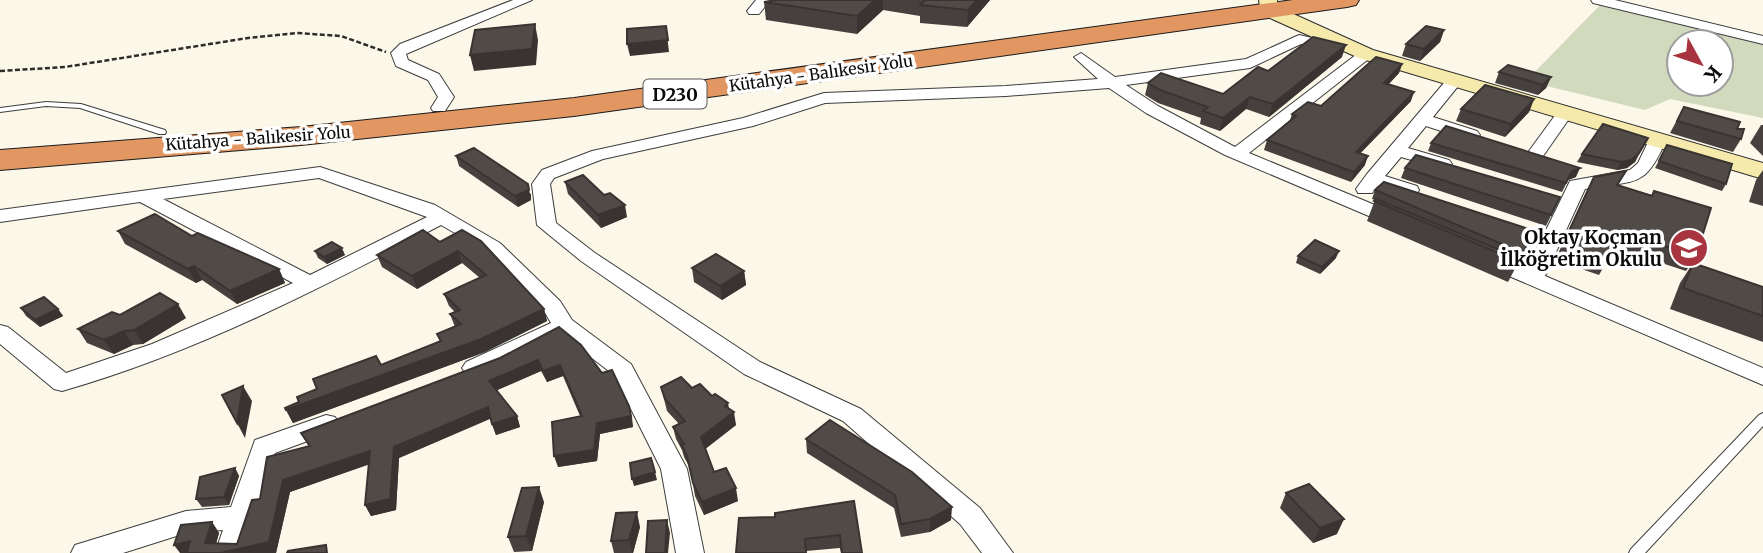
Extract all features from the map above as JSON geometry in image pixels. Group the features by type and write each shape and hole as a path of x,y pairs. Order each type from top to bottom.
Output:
{"highway":[{"name":"Kütahya - Balıkesir Yolu","path":"0,143 439,108 689,79 1273,3 1347,0"},
{"name":"Kütahya - Balıkesir Yolu","path":"0,160 301,136 562,109 1273,3"}],"street":[{"path":"439,108 446,97 434,77 401,62 398,53 405,47 525,0"},
{"path":"1598,0 1763,40"},
{"path":"1273,3 1366,54"},
{"path":"1273,3 1366,54"},
{"path":"999,553 970,516 852,415 752,368 588,257 547,225 541,184 548,174 598,155 747,122 824,98 1006,91 1109,83 1251,63 1299,39 1366,54 1763,171"},
{"path":"1238,153 1366,54"},
{"path":"1081,57 1109,83 1174,123 1417,229"},
{"path":"1353,202 1455,80"},
{"path":"1535,155 1565,113"},
{"path":"1423,119 1485,139"},
{"path":"1532,279 1545,235 1562,201 1577,185 1606,178 1629,178 1642,170 1657,139"},
{"path":"1397,150 1463,170"},
{"path":"1571,167 1606,178"},
{"path":"0,216 320,172 394,197 441,217 493,247 552,306 564,325 623,370 674,469 690,553"},
{"path":"1373,178 1424,195"},
{"path":"145,197 311,284"},
{"path":"0,332 62,383 121,365 279,301 441,217"},
{"path":"1469,251 1763,377"},
{"path":"456,375 494,360 564,325"},
{"path":"229,553 264,447 353,413"},
{"path":"85,553 186,522 240,517"}],"lane":[{"path":"0,110 46,104 81,106 162,132"},
{"path":"1636,553 1763,418"}],"path":[{"path":"0,71 65,67 297,33 341,36 363,42 383,52 398,53"}],"green space":[{"path":"1602,3 1705,28 1665,28 1665,98 1735,98 1735,35 1763,42 1763,118 1670,99 1645,110 1526,81"}],"building":[{"path":"875,0 857,16 764,2"},
{"path":"925,0 977,0 968,10 920,5"},
{"path":"535,24 532,49 470,55 475,30"},
{"path":"666,26 668,40 627,44 627,29"},
{"path":"1426,26 1444,30 1424,49 1406,44"},
{"path":"1313,37 1346,45 1273,104 1250,97 1223,118 1203,111 1208,107 1148,83 1161,73 1223,94 1258,67 1268,71"},
{"path":"1376,57 1402,64 1384,83 1414,92 1356,152 1368,156 1354,172 1267,140 1296,116 1292,114 1308,102 1321,106"},
{"path":"1508,65 1551,77 1543,85 1499,72"},
{"path":"1485,85 1534,99 1511,124 1461,109"},
{"path":"1684,107 1740,122 1737,129 1744,129 1741,139 1677,121"},
{"path":"1603,124 1648,138 1631,160 1621,162 1582,154"},
{"path":"1446,126 1580,168 1572,171 1566,183 1431,143"},
{"path":"1667,145 1732,164 1726,184 1659,161"},
{"path":"474,148 528,184 529,190 515,196 456,156"},
{"path":"1416,155 1560,197 1551,215 1405,168"},
{"path":"1626,171 1617,185 1652,196 1654,191 1711,208 1696,256 1619,231 1608,259 1563,244 1594,177"},
{"path":"583,175 604,195 610,193 625,205 598,215 565,182"},
{"path":"1384,182 1535,231 1523,253 1375,190"},
{"path":"1376,199 1519,258 1518,261 1374,201"},
{"path":"155,214 192,236 198,233 279,269 230,291 194,266 188,269 118,231"},
{"path":"423,230 440,242 462,230 481,241 544,309 481,339 286,410 285,408 299,402 297,397 317,389 313,379 376,356 381,365 441,341 437,334 461,324 450,314 460,310 444,294 486,275 458,251 412,276 377,255"},
{"path":"1315,240 1339,251 1322,267 1298,256"},
{"path":"332,242 342,248 324,257 315,251"},
{"path":"716,254 744,271 720,286 692,268"},
{"path":"1693,263 1763,287 1763,316 1683,288"},
{"path":"160,293 178,304 134,330 124,331 104,340 78,329 112,312 120,315"},
{"path":"44,297 58,309 35,320 21,308"},
{"path":"559,327 581,345 602,373 612,370 629,406 631,416 597,423 594,450 554,456 552,422 582,416 560,365 543,371 538,360 489,381 517,416 492,424 488,407 394,447 390,499 365,505 370,451 283,480 269,542 220,553 187,553 190,541 174,545 181,525 212,522 205,543 237,544 252,500 260,499 267,457 310,446 301,433 500,358"},
{"path":"681,377 692,388 700,384 712,396 715,394 728,403 725,406 734,412 701,437 714,472 726,468 736,488 702,502 681,444 684,444 673,427 685,421 665,399 661,387"},
{"path":"243,386 237,423 222,395"},
{"path":"830,420 912,472 952,507 930,519 901,524 895,495 806,439"},
{"path":"651,458 655,472 632,479 630,463"},
{"path":"235,468 224,497 196,499 200,477"},
{"path":"1309,484 1344,519 1320,528 1286,493"},
{"path":"539,487 526,536 508,537 522,488"},
{"path":"854,501 862,553 842,553 840,535 805,539 806,553 736,553 739,518 775,517 775,513"},
{"path":"637,512 629,540 611,541 616,513"},
{"path":"667,520 665,553 646,553 648,521"},
{"path":"326,545 327,553 287,553 288,551"}],"place":[{"name":"Oktay Koçman İlköğretim Okulu","path":"1689,248"}]}
